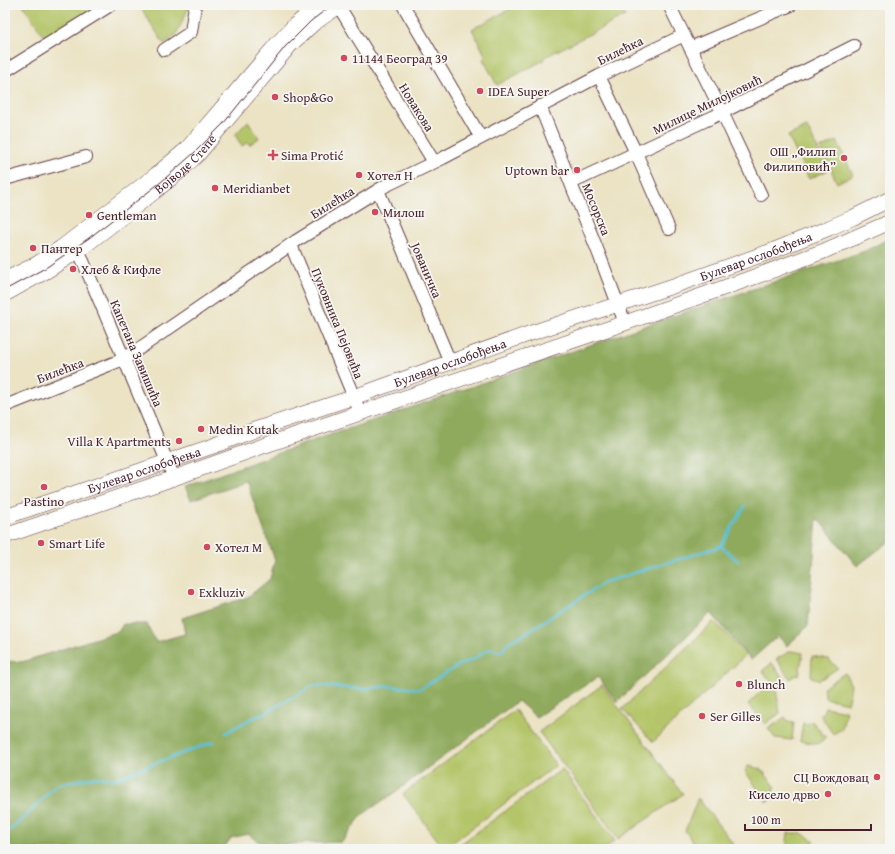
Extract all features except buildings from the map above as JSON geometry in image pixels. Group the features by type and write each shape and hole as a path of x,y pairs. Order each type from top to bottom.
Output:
{"main road":[{"name":"Војводе Степе","path":"5,294 48,270 76,244 187,149 277,44 295,25 320,5"},
{"name":"Војводе Степе","path":"5,280 76,244 138,204 181,170 203,148 291,44 314,23 339,5"},
{"name":"Булевар ослобођења","path":"5,517 800,240 888,203"},
{"name":"Булевар ослобођења","path":"5,536 360,412 625,323 807,258 890,222"}],"street":[{"path":"164,50 191,32 195,5"},
{"name":"Новакова","path":"339,5 434,162"},
{"path":"403,5 482,138"},
{"path":"669,5 761,195"},
{"path":"690,48 791,5"},
{"path":"5,70 109,6"},
{"name":"Билећка","path":"5,406 124,360 291,245 378,190 482,138 599,76 684,35"},
{"name":"Милице Милојковић","path":"571,183 722,112 854,46"},
{"path":"599,76 636,153 669,228"},
{"name":"Мосорска","path":"540,106 600,254 625,323"},
{"path":"5,179 86,158"},
{"name":"Јованичка","path":"378,190 450,362"},
{"name":"Капетана Завишића","path":"76,244 174,478"},
{"name":"Пуковника Пејовића","path":"291,245 360,412"}],"green space":[{"path":"23,5 104,5 47,41"},
{"path":"139,5 190,5 176,35 164,44"},
{"path":"518,5 619,5 625,16 543,58 544,60 497,85 483,59 486,57 472,29"},
{"path":"248,121 259,138 249,145 248,142 242,146 235,135"},
{"path":"807,127 828,170 809,179 788,136"},
{"path":"837,141 853,175 837,183 821,148"},
{"path":"890,238 890,541 857,566 817,518 808,626 787,646 778,636 751,660 711,613 617,702 598,677 536,717 518,701 362,815 342,842 271,845 259,842 248,834 231,838 223,849 5,849 5,661 22,662 119,631 123,624 147,624 156,642 185,634 182,618 248,597 270,579 275,560 246,481 191,500 185,487 315,440 865,251"},
{"path":"714,621 746,655 653,742 622,709"},
{"path":"791,651 803,653 799,675 790,679 776,659"},
{"path":"812,656 828,659 838,668 818,681 811,677"},
{"path":"772,663 785,681 776,689 780,713 765,724 748,704 771,681 762,671"},
{"path":"845,673 851,685 848,703 825,698 823,688"},
{"path":"602,685 683,794 618,839 539,732"},
{"path":"825,707 846,711 842,729 833,734 820,715 823,713"},
{"path":"515,710 556,765 444,849 403,794"},
{"path":"785,717 788,721 794,722 792,740 775,738 768,729"},
{"path":"812,721 826,738 817,744 800,741 803,723 807,724"},
{"path":"748,766 761,769 775,786 770,801 766,801 745,771"},
{"path":"562,769 615,841 604,849 460,849 458,846"},
{"path":"698,798 737,849 699,849 685,831"},
{"path":"788,833 801,833 815,841 803,849 786,849"}],"waterway":[{"path":"226,733 314,685 363,689 389,686 420,689 459,665 474,659 487,650 493,649 502,652 507,644 512,640 521,636 605,582 721,546 745,506"},
{"path":"721,546 738,561"},
{"path":"5,834 28,814 56,785 93,777 114,779 213,742"}],"tram line":[{"path":"5,290 47,267 89,238 161,182 194,153 223,124 285,47 311,21 332,5"}],"place":[{"name":"11144 Београд 39","path":"344,58"},
{"name":"IDEA Super","path":"480,91"},
{"name":"Shop&Go","path":"275,97"},
{"name":"Sima Protić","path":"273,155"},
{"name":"ОШ „Филип Филиповић”","path":"844,158"},
{"name":"Uptown bar","path":"577,170"},
{"name":"Хотел Н","path":"359,175"},
{"name":"Meridianbet","path":"215,188"},
{"name":"Милош","path":"375,212"},
{"name":"Gentleman","path":"89,215"},
{"name":"Пантер","path":"33,248"},
{"name":"Хлеб & Кифле","path":"73,269"},
{"name":"Medin Kutak","path":"201,429"},
{"name":"Villa K Apartments","path":"179,441"},
{"name":"Pastino","path":"44,487"},
{"name":"Smart Life","path":"41,543"},
{"name":"Хотел М","path":"207,547"},
{"name":"Exkluziv","path":"191,592"},
{"name":"Blunch","path":"739,684"},
{"name":"Ser Gilles","path":"702,716"},
{"name":"СЦ Вождовац","path":"877,777"},
{"name":"Кисело дрво","path":"828,794"}]}
